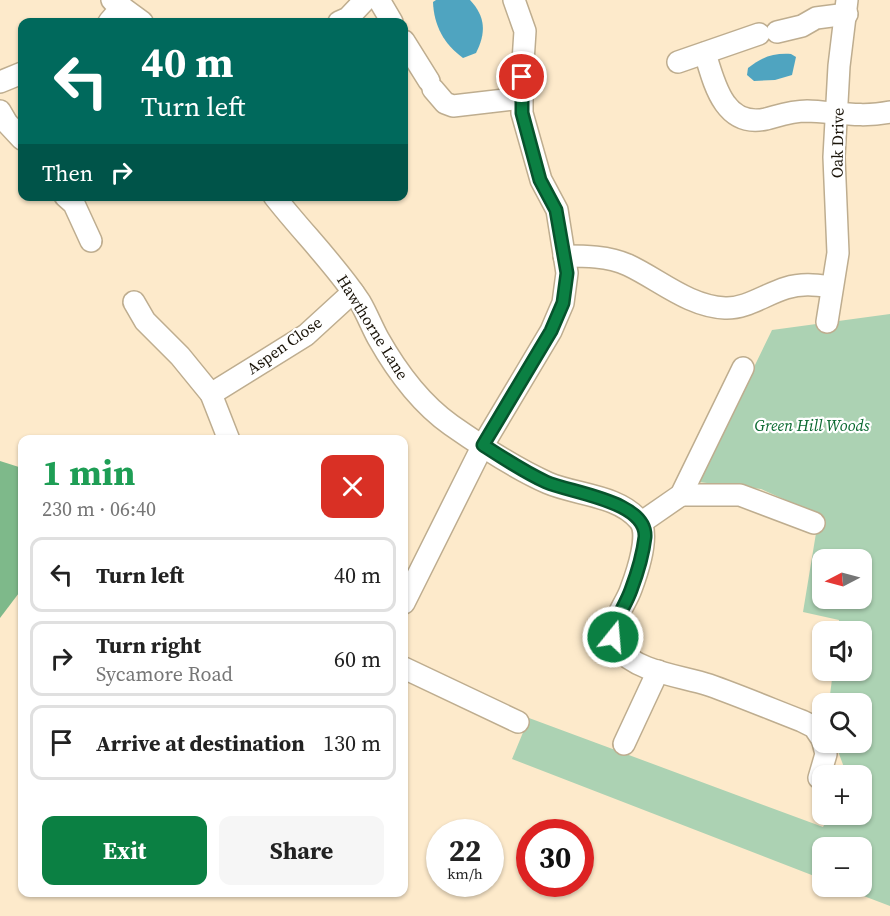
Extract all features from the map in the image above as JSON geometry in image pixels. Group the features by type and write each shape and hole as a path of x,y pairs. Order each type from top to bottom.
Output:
{"street":[{"path":"348,18 365,0"},
{"path":"379,0 390,18"},
{"path":"408,595 483,445 551,331 563,303 567,273 556,210 540,180 522,113 525,31 514,0"},
{"path":"678,62 768,33 802,26 816,18 847,7"},
{"name":"Oak Drive","path":"827,322 838,253 834,157 839,66 847,7"},
{"path":"114,10 133,18"},
{"path":"408,48 445,103 453,106 522,98"},
{"path":"705,53 717,92 727,107 734,113 752,120 766,119 788,112 805,111 859,116 890,111"},
{"path":"0,82 18,75"},
{"path":"4,117 18,135"},
{"path":"71,201 91,241"},
{"name":"Hawthorne Lane","path":"278,201 330,260 353,292 379,339 412,389 449,424 546,482 615,504 632,513 642,522"},
{"path":"564,256 597,258 627,265 672,291 709,305 726,308 741,306 786,288 811,284 832,287"},
{"name":"Aspen Close","path":"211,394 306,334 353,292"},
{"path":"134,302 144,321 180,356 211,394 227,435"},
{"path":"743,368 674,500 642,522 645,535 640,562 631,590 615,622 613,637 624,654 658,671 708,685 812,726"},
{"path":"674,500 740,495 814,523"},
{"path":"408,670 518,722"},
{"path":"624,744 658,671"}],"green space":[{"name":"Green Hill Woods","path":"890,314 890,906 866,897 872,897 872,837 812,837 812,875 512,759 529,718 812,823 812,825 823,827 824,825 872,825 872,765 843,765 839,753 872,753 872,693 830,693 832,681 872,681 872,621 839,621 803,612 812,557 812,609 872,609 872,549 813,549 819,515 761,489 698,482 772,330"},
{"path":"0,461 18,467 18,594 0,618"}],"water":[{"path":"436,0 470,0 475,6 483,25 482,39 476,53 463,58 450,47 435,19 433,2"},
{"path":"791,54 796,57 792,75 775,80 754,81 747,75 748,68 763,58"}],"route":[{"path":"522,77 522,113 540,180 556,210 567,273 563,303 551,331 483,445 522,470 546,482 615,504 632,513 642,522 645,535 640,562 631,590 615,622 613,637"}]}
